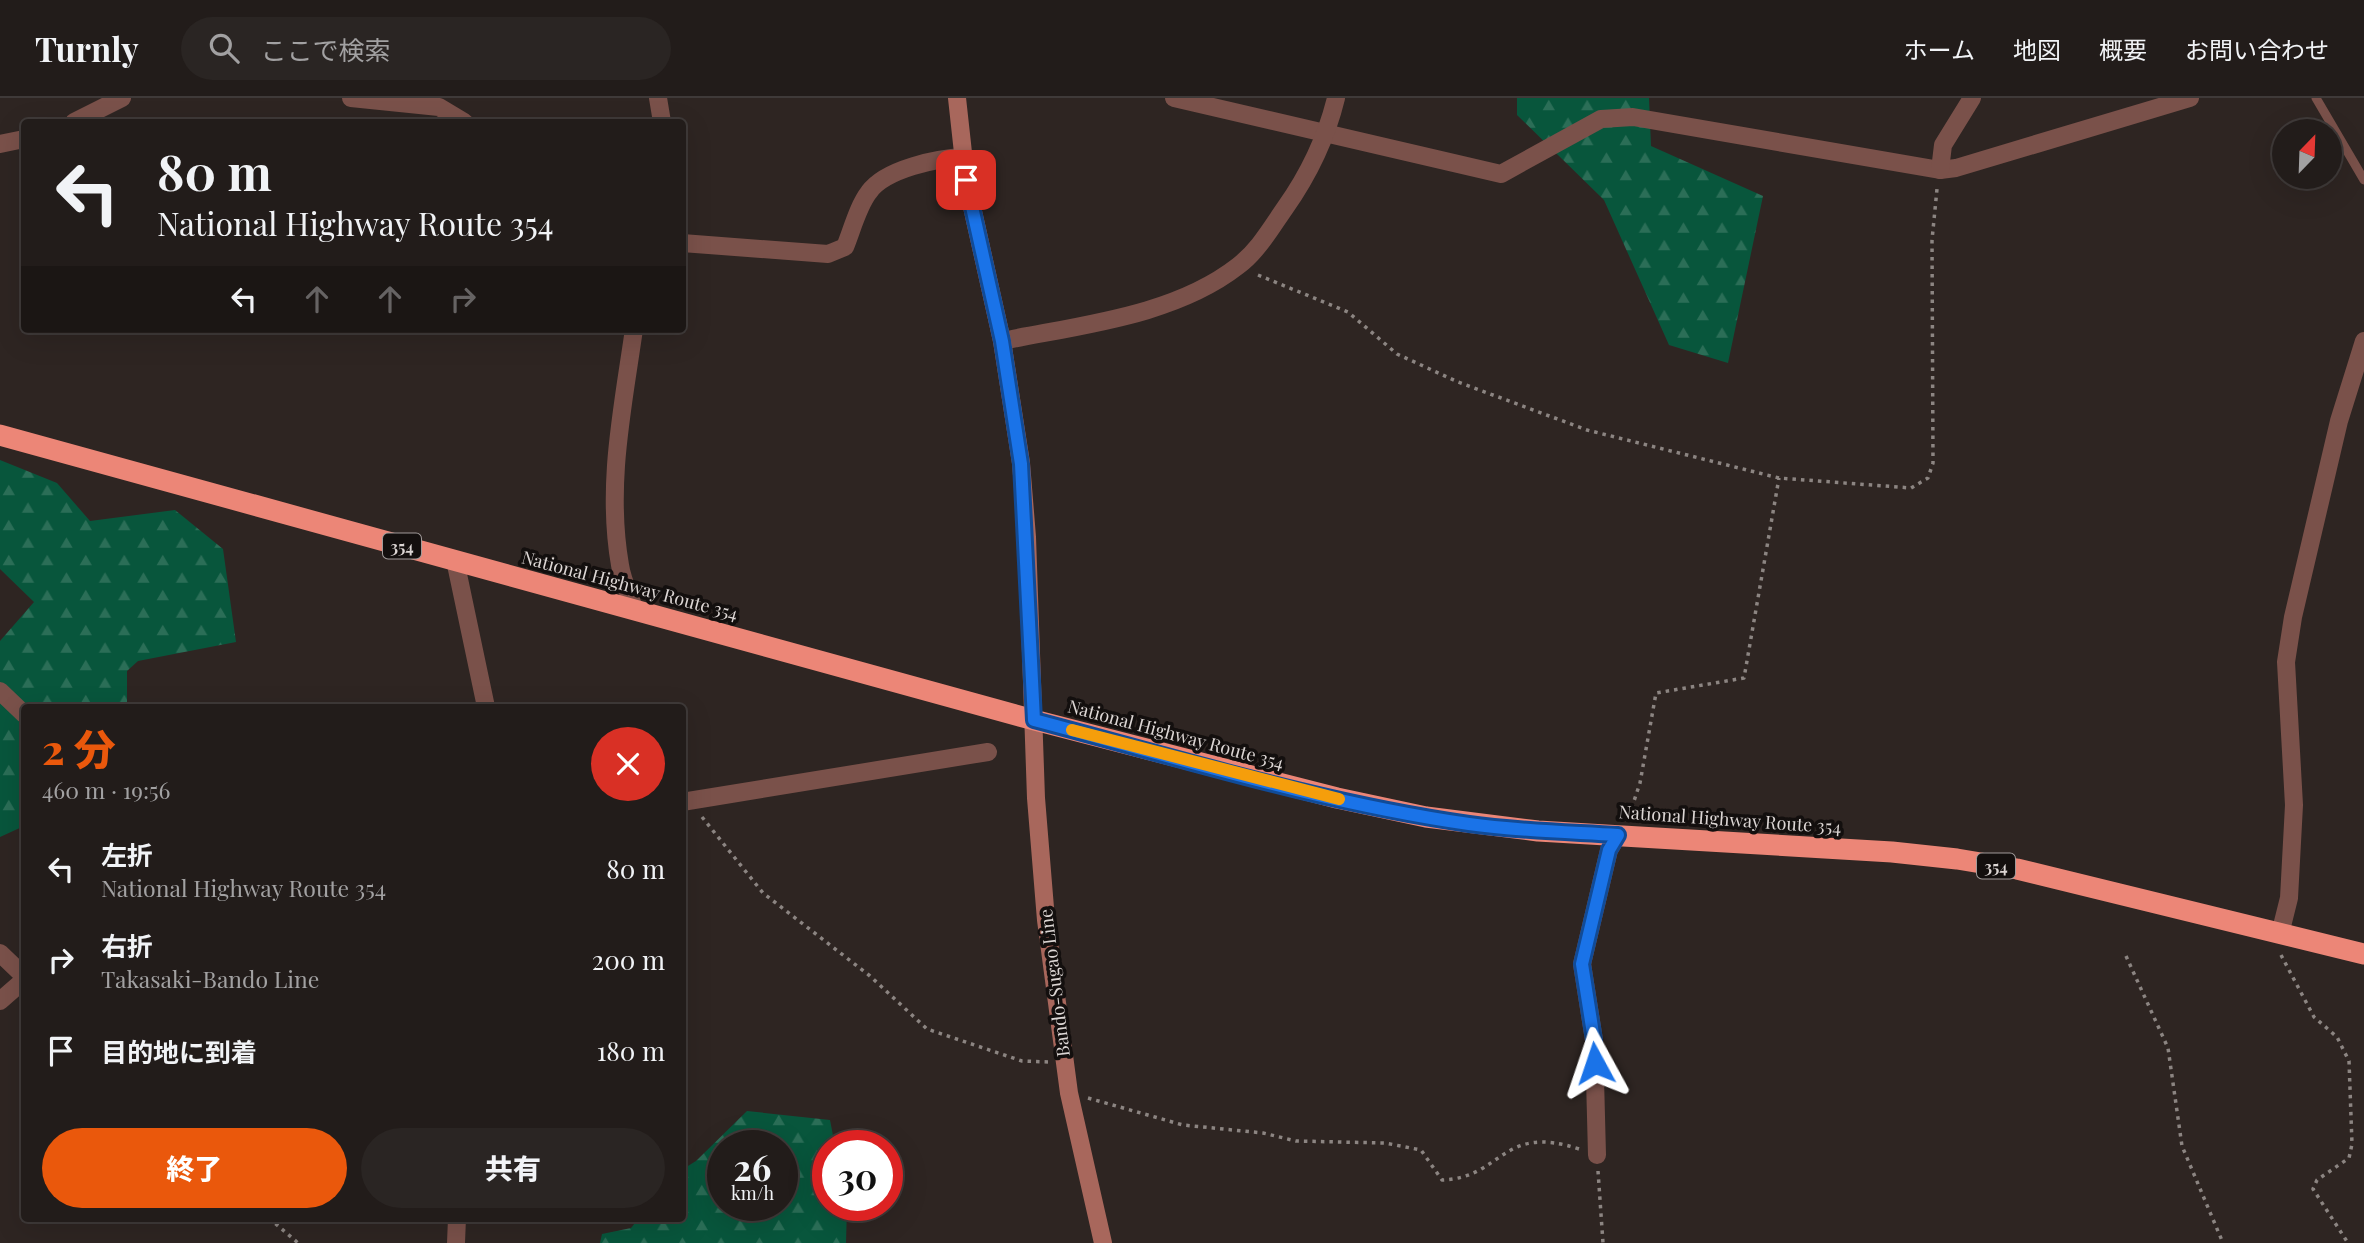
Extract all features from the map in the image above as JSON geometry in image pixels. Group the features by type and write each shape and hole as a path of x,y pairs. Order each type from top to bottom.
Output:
{"highway":[{"name":"National Highway Route 354","path":"0,435 1034,720 1257,779 1426,817 1538,831 1957,859 2017,869 2364,954"}],"main road":[{"name":"Bando-Sugao Line","path":"957,98 966,180 1002,341 1021,464 1036,798 1046,920 1069,1093 1103,1243"}],"street":[{"path":"80,119 122,98"},
{"path":"351,98 439,107 459,119"},
{"path":"658,98 662,119"},
{"path":"1174,98 1501,174 1601,119 1633,117 1940,170 1956,168 2190,98"},
{"path":"1002,341 1125,316 1200,290 1239,265 1262,241 1300,186 1327,135 1336,98"},
{"path":"1940,170 1942,145 1972,98"},
{"path":"0,144 21,140"},
{"path":"686,243 828,254 836,252 845,247 869,192 883,179 935,158 964,157"},
{"path":"633,333 617,436 615,503 620,566 635,611"},
{"path":"2280,933 2289,898 2294,805 2286,662 2293,617 2339,421 2364,341"},
{"path":"455,560 485,704"},
{"path":"0,691 21,711"},
{"path":"686,801 988,752"},
{"path":"1597,1155 1594,1040 1582,964 1609,850 1618,835"},
{"path":"0,953 21,975"},
{"path":"0,1001 21,981"},
{"path":"456,1243 457,1222"}],"lane":[{"path":"2316,98 2364,180"}],"path":[{"path":"1239,265 1280,286 1348,312 1397,354 1458,382 1587,430 1779,478 1911,488 1928,478 1934,463 1931,240 1940,170"},
{"path":"1618,835 1629,818 1640,783 1656,693 1744,678 1779,478"},
{"path":"686,801 763,893 870,976 927,1029 1022,1061 1064,1063"},
{"path":"2280,933 2281,957 2314,1017 2337,1037 2349,1061 2352,1144 2349,1158 2317,1180 2313,1189 2348,1243"},
{"path":"2126,956 2168,1048 2182,1146 2223,1243"},
{"path":"1069,1093 1183,1125 1263,1133 1296,1141 1385,1143 1421,1150 1442,1180 1471,1176 1514,1147 1534,1141 1555,1140 1597,1155 1604,1243"},
{"path":"274,1222 298,1243"}],"green space":[{"path":"1517,98 1649,98 1651,146 1763,196 1728,363 1669,345 1604,200 1517,115"},
{"path":"0,460 57,483 90,521 175,510 223,549 236,642 138,661 127,671 127,704 21,704 21,827 0,837 0,641 34,602 0,569"},
{"path":"747,1111 830,1120 832,1130 812,1130 812,1221 847,1221 846,1243 600,1243 602,1234 631,1228 636,1222 686,1222 686,1167 707,1150 707,1221 798,1221 798,1130 728,1130"}],"slow traffic":[{"path":"1072,730 1339,799"}],"route":[{"path":"966,180 1002,341 1021,464 1027,537 1034,720 1257,779 1426,817 1538,831 1618,835 1609,850 1582,964 1595,1063"}]}
